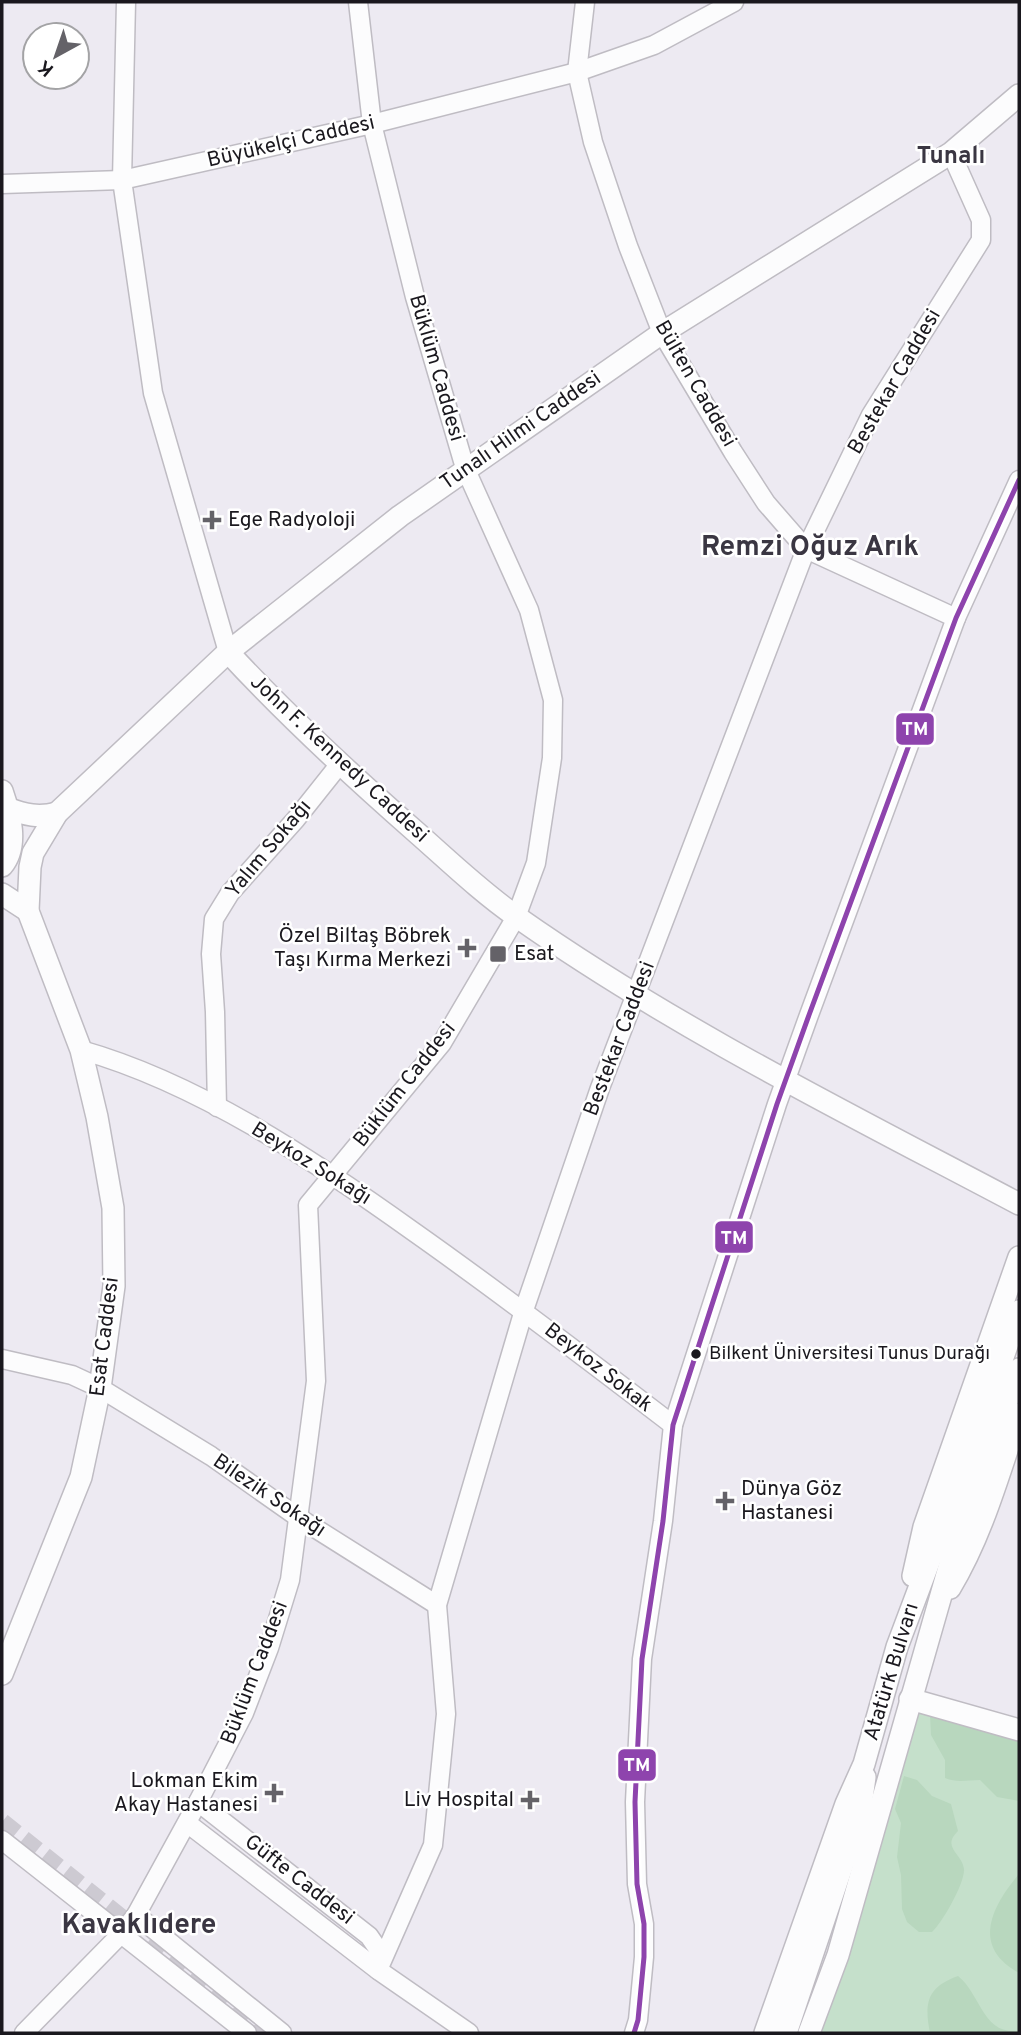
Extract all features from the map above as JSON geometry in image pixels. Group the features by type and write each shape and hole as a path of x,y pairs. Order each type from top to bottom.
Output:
{"main road":[{"name":"Tunalı Hilmi Caddesi","path":"28,911 33,853 57,813 229,652 400,516 465,468 662,333 951,153 1019,95"},
{"name":"John F. Kennedy Caddesi","path":"229,652 339,765 516,917 636,994 786,1080 1019,1204"},
{"path":"5,799 31,816 57,813"},
{"path":"2,866 11,842 5,799"},
{"path":"2,894 28,911"},
{"name":"Esat Caddesi","path":"2,1674 80,1477 100,1388 114,1286 113,1208 97,1116 81,1050 28,911"},
{"path":"908,1616 913,1575 924,1527 1017,1268"},
{"name":"Atatürk Bulvarı","path":"765,2033 846,1804 864,1764 908,1616 967,1461 1019,1311"},
{"name":"Atatürk Bulvarı","path":"808,2033 838,1955 958,1536 1019,1368"},
{"path":"937,1608 964,1565 1019,1414"},
{"path":"910,1699 1019,1730"},
{"path":"786,2033 860,1813 865,1786 864,1764"}],"street":[{"name":"John F. Kennedy Caddesi","path":"126,2 122,180 153,393 229,652"},
{"name":"Büklüm Caddesi","path":"24,2033 121,1934 136,1915 244,1713 269,1648 290,1580 299,1518 316,1381 309,1205 442,1043 516,917 536,863 545,810 552,758 552,700 529,610 465,468 415,297 372,124 358,2"},
{"name":"Bülten Caddesi","path":"585,2 577,72 593,142 628,246 662,333 733,453 766,503 806,549 956,618"},
{"name":"Büyükelçi Caddesi","path":"2,184 122,180 372,124 577,72 654,45 734,2"},
{"name":"Bestekar Caddesi","path":"378,1970 433,1845 446,1714 437,1605 524,1310 600,1088 806,549 872,415 981,240 981,220 951,153"},
{"path":"634,2033 645,1957 644,1924 637,1884 635,1802 641,1672 663,1521 673,1425 786,1080 956,618 1019,480"},
{"name":"Yalım Sokağı","path":"217,1107 211,954 214,919 230,893 296,819 339,765"},
{"name":"Beykoz Sokağı","path":"81,1050 119,1060 217,1107 334,1175 524,1310"},
{"name":"Beykoz Sokak","path":"524,1310 673,1425"},
{"name":"Bilezik Sokağı","path":"2,1359 72,1375 100,1388 211,1456 299,1518 437,1605"},
{"name":"Güfte Caddesi","path":"198,1802 369,1936 378,1949 378,1970"},
{"name":"Güfte Caddesi","path":"187,1822 378,1970 469,2033"},
{"path":"2,1840 247,2033"},
{"path":"285,1897 298,1879"},
{"path":"136,1915 282,2033"},
{"path":"645,1957 651,1974 649,2021 645,2033"}],"green space":[{"path":"910,1699 1019,1730 1019,2033 809,2033"},
{"path":"930,1715 1019,1740 1019,1801 997,1797 980,1780 958,1781 945,1778 945,1760 931,1735"},
{"path":"904,1776 917,1780 932,1796 951,1804 958,1831 951,1842 964,1869 961,1883 932,1932 919,1932 907,1922 902,1909 901,1875 897,1857 901,1823 895,1809"},
{"path":"1019,1874 1019,1973 1004,1963 995,1951 991,1926 1000,1900"},
{"path":"958,1976 997,2027 1019,2033 930,2033 927,2013 930,1997 940,1985"}],"tunnel":[{"path":"2,1822 265,2033"}],"transit line":[{"name":"TM","path":"634,2033 638,2020 644,1957 644,1924 637,1884 635,1802 642,1659 663,1521 673,1425 777,1104 809,1015 956,618 1019,480"}],"place":[{"name":"Ege Radyoloji","path":"212,520"},
{"name":"Özel Biltaş Böbrek Taşı Kırma Merkezi","path":"467,948"},
{"name":"Esat","path":"498,954"},
{"name":"Bilkent Üniversitesi Tunus Durağı","path":"696,1354"},
{"name":"Dünya Göz Hastanesi","path":"725,1501"},
{"name":"Lokman Ekim Akay Hastanesi","path":"274,1793"},
{"name":"Liv Hospital","path":"530,1800"}],"district":[{"name":"Tunalı","path":"951,157"},
{"name":"Remzi Oğuz Arık","path":"810,548"},
{"name":"Kavaklıdere","path":"139,1926"}]}
